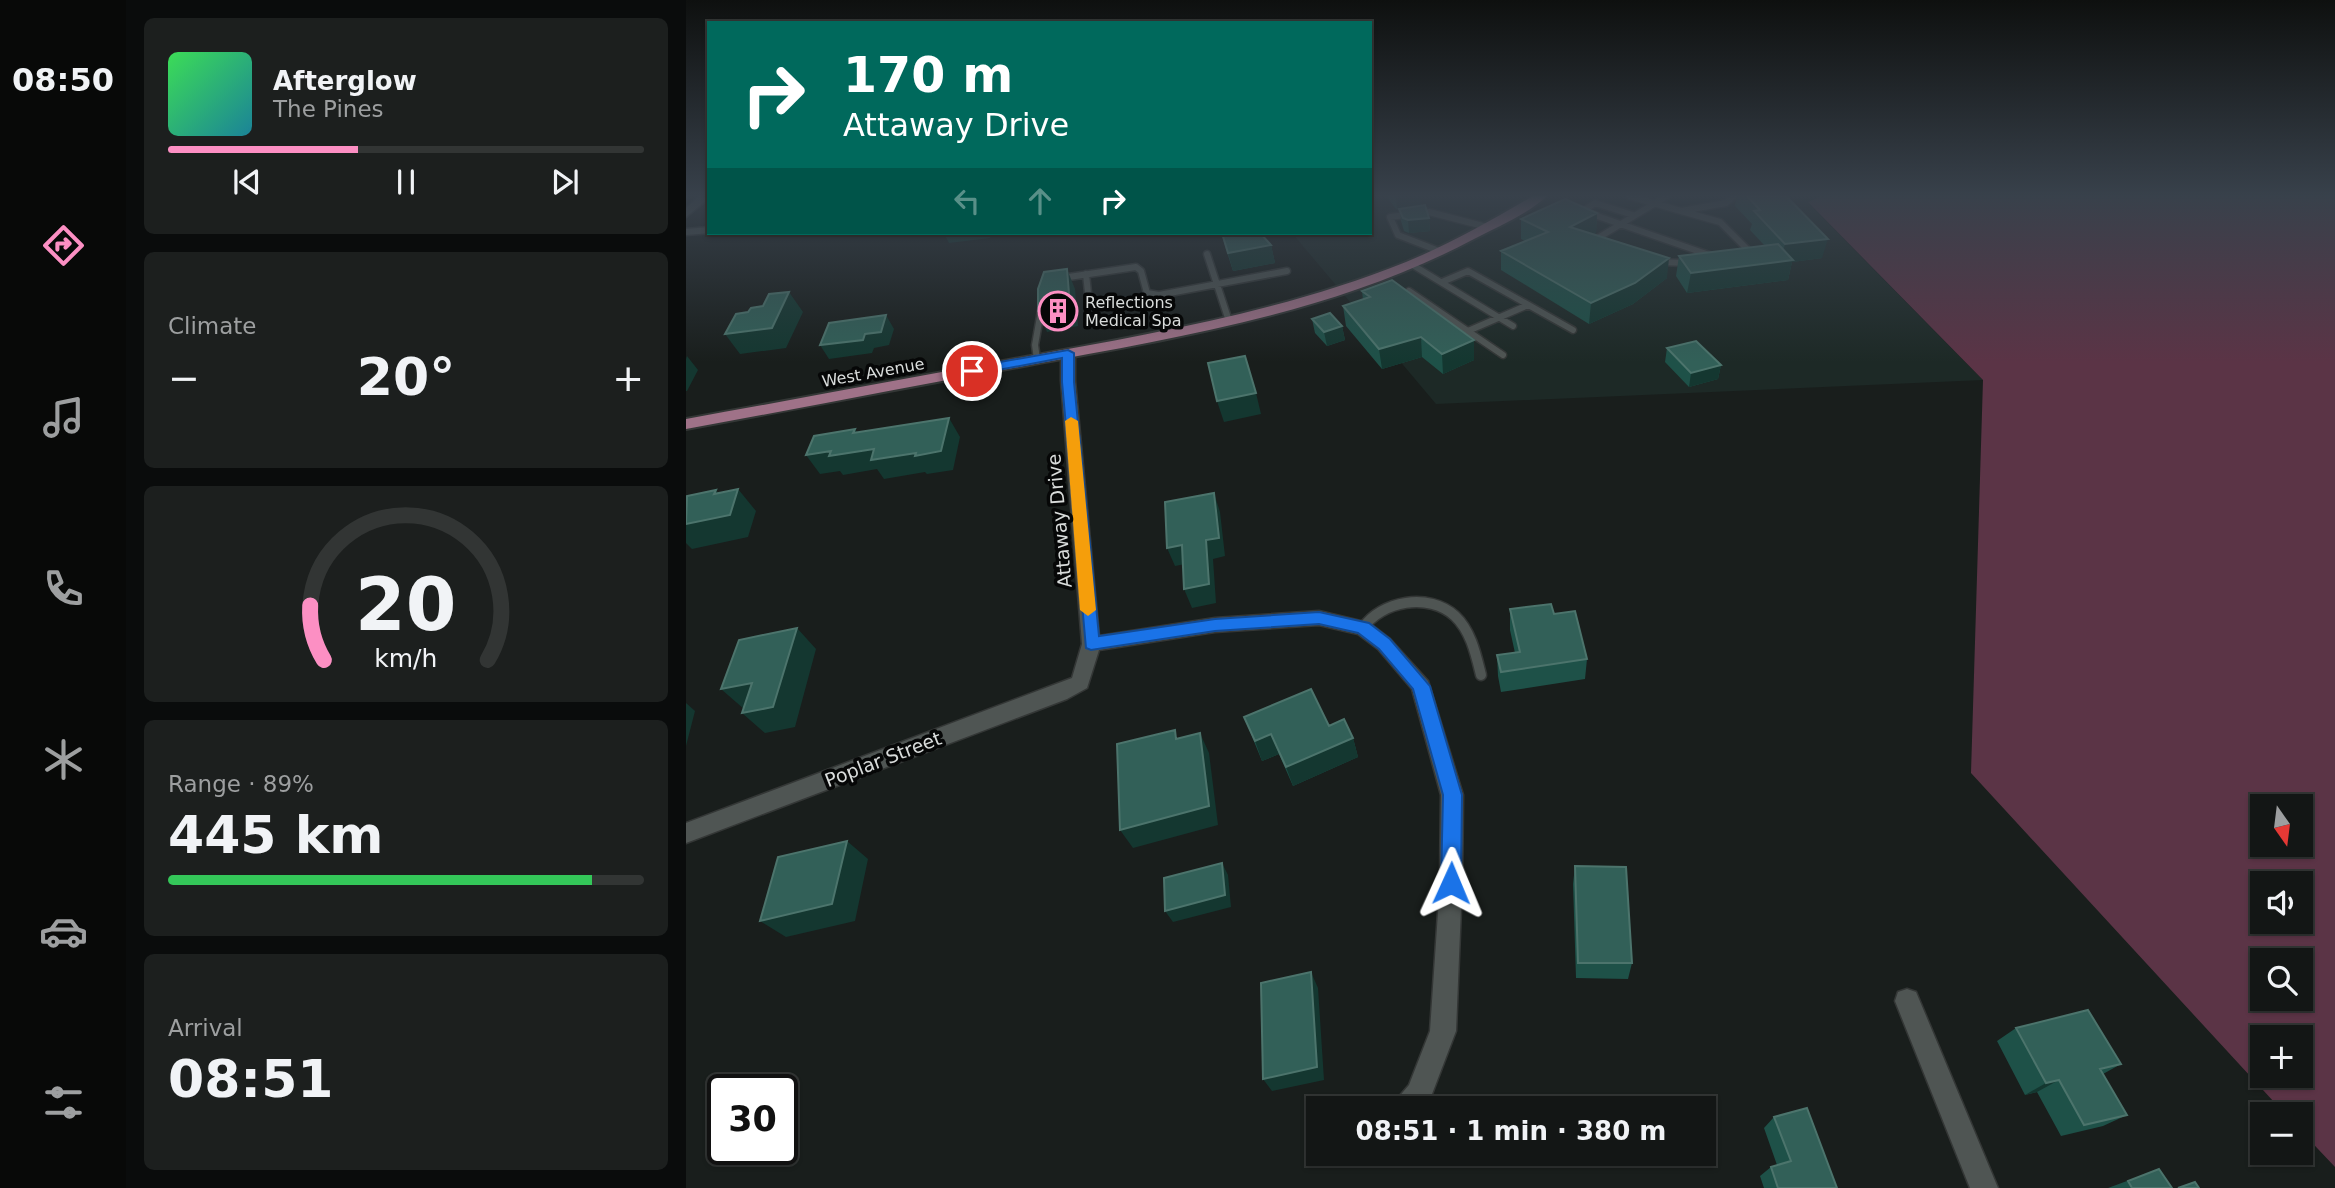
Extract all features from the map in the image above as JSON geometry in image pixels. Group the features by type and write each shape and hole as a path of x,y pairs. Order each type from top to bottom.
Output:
{"main road":[{"name":"West Avenue","path":"686,424 1229,321 1336,291 1438,251"}],"street":[{"name":"Attaway Drive","path":"1068,353 1068,382 1091,643 1080,683"},
{"path":"1091,643 1215,625 1319,618 1363,628 1384,644 1421,686 1452,795 1451,883 1443,1031 1417,1096"},
{"name":"Poplar Street","path":"686,832 1060,693 1080,683"},
{"path":"1907,1001 1984,1188"}],"lane":[{"path":"1701,251 1717,257"},
{"path":"1738,253 1747,251"},
{"path":"1207,254 1229,321"},
{"path":"1704,260 1727,255"},
{"path":"1653,261 1679,264 1692,262"},
{"path":"1411,264 1513,326"},
{"path":"1055,279 1136,267 1141,271 1147,293 1153,295"},
{"path":"1086,274 1089,302 1134,302 1153,295 1287,271"},
{"path":"1442,282 1468,271 1573,330"},
{"path":"1409,291 1503,355"},
{"path":"1037,359 1035,345 1044,298"},
{"path":"1468,331 1528,305"},
{"path":"1363,628 1371,615 1395,606 1416,602 1436,606 1455,615 1477,655 1481,675"}],"shaded area":[{"path":"1308,251 1856,251 1983,380 1436,404"},
{"path":"1857,251 2335,251 2335,1167 2313,1144 2313,1102 2274,1102 2261,1088 2313,1088 2313,1025 2250,1025 2250,1076 1971,773 1983,380"}],"building":[{"path":"1502,251 1648,251 1669,258 1635,283 1591,303"},
{"path":"1717,251 1785,251 1793,260 1691,273 1679,256"},
{"path":"1067,269 1070,306 1038,311 1038,289 1044,272"},
{"path":"1392,280 1474,340 1442,354 1421,337 1379,349 1343,306 1370,297 1362,291"},
{"path":"789,292 772,328 725,334 736,314 763,306 769,294"},
{"path":"1330,313 1342,326 1324,332 1312,319"},
{"path":"886,315 881,332 865,334 863,340 820,345 829,323"},
{"path":"1696,341 1721,365 1691,373 1667,348"},
{"path":"1245,356 1256,393 1217,401 1208,363"},
{"path":"949,418 941,451 871,460 874,449 829,456 831,451 806,455 814,436 855,429 853,433"},
{"path":"738,489 730,515 686,524 687,496"},
{"path":"1214,493 1219,538 1206,540 1209,584 1184,589 1182,545 1167,548 1165,502"},
{"path":"1551,604 1554,614 1575,611 1587,659 1501,672 1497,655 1520,652 1510,609"},
{"path":"797,628 773,707 742,713 752,683 721,689 739,640"},
{"path":"1311,689 1329,726 1344,719 1353,738 1286,767 1271,734 1255,741 1244,717"},
{"path":"1175,730 1176,739 1200,733 1209,806 1120,830 1117,744"},
{"path":"847,841 832,904 760,921 778,857"},
{"path":"1222,863 1225,895 1165,911 1164,878"},
{"path":"1575,866 1626,867 1632,963 1578,963"},
{"path":"1311,972 1317,1067 1263,1079 1261,983"},
{"path":"2088,1010 2121,1064 2100,1069 2127,1115 2084,1125 2059,1080 2046,1083 2016,1028"},
{"path":"1807,1108 1837,1188 1778,1188 1771,1167 1791,1161 1774,1117"},
{"path":"2159,1169 2172,1188 2132,1188 2128,1181"},
{"path":"2195,1182 2199,1188 2178,1188"}],"slow traffic":[{"path":"1071,421 1088,610"}],"place":[{"name":"Reflections Medical Spa","path":"1058,311"}],"route":[{"path":"972,371 1068,353 1068,382 1091,643 1215,625 1319,618 1363,628 1384,644 1421,686 1452,795 1451,883"}]}
